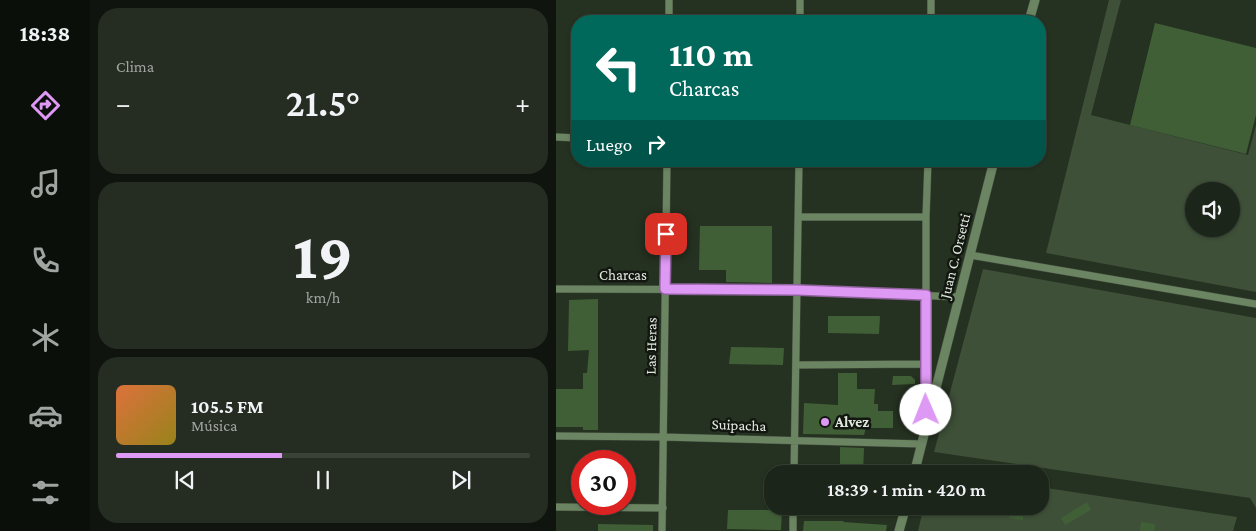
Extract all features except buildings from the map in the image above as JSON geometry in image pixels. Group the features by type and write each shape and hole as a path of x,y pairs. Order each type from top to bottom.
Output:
{"street":[{"path":"669,0 669,15"},
{"path":"800,0 800,15"},
{"path":"931,0 931,15"},
{"path":"1031,15 1035,0"},
{"path":"556,137 571,138"},
{"name":"Las Heras","path":"662,531 667,167"},
{"path":"794,465 799,167"},
{"path":"926,426 928,167"},
{"name":"Juan C. Orsetti","path":"916,465 992,167"},
{"path":"799,217 926,217"},
{"path":"970,254 1256,304"},
{"name":"Charcas","path":"556,289 797,290 959,297"},
{"path":"797,365 925,364"},
{"name":"Suipacha","path":"556,436 922,444"},
{"path":"556,507 663,508"},
{"path":"793,515 793,531"},
{"path":"899,531 903,515"}],"green space":[{"path":"1109,0 1121,0 1091,115 1248,155 1256,125 1256,292 1046,253"},
{"path":"983,269 1256,318 1256,508 1250,498 1049,469 1049,465 1023,465 934,452"},
{"path":"1049,488 1237,517 1233,531 918,531 922,515 1049,515"}],"place":[{"name":"Alvez","path":"825,422"}],"route":[{"path":"666,234 665,289 797,290 926,295 926,410"}]}
